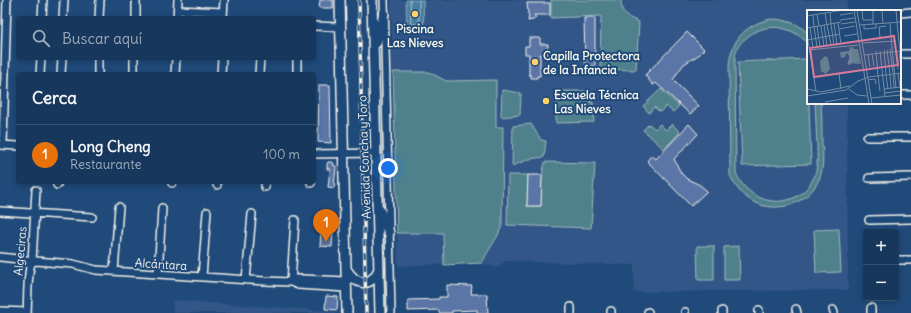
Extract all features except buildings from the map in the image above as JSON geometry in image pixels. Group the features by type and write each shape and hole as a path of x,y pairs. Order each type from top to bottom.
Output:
{"main road":[{"name":"Avenida Concha y Toro","path":"340,0 346,313"},
{"name":"Avenida Concha y Toro","path":"372,0 380,313"},
{"path":"373,54 384,13"},
{"path":"377,202 389,234"},
{"path":"346,269 355,280 363,282 368,282 371,280 379,269"}],"street":[{"path":"7,0 1,145 16,146"},
{"path":"42,16 43,0"},
{"path":"63,16 64,0"},
{"path":"100,0 100,16"},
{"path":"136,0 136,16"},
{"path":"177,16 178,0"},
{"path":"178,10 223,15 224,0"},
{"name":"Avenida Concha y Toro","path":"384,0 391,313"},
{"path":"901,13 911,12"},
{"path":"316,26 341,27"},
{"path":"40,72 41,60"},
{"path":"61,72 62,60"},
{"path":"98,60 98,72"},
{"path":"134,60 134,72"},
{"path":"175,72 176,60"},
{"path":"221,72 222,60"},
{"path":"259,72 260,60"},
{"path":"297,60 297,72"},
{"path":"867,137 911,137"},
{"path":"316,154 376,153"},
{"path":"869,178 911,177"},
{"name":"Algeciras","path":"27,312 30,267 32,262 36,186"},
{"path":"114,271 119,207"},
{"path":"158,274 162,208"},
{"path":"0,211 92,217"},
{"path":"202,277 207,212"},
{"path":"246,280 252,214"},
{"path":"869,220 911,219"},
{"path":"291,282 295,220"},
{"name":"Alcántara","path":"0,258 27,260 32,262 69,263 92,270 291,282 295,279 302,279 346,285"},
{"path":"899,260 911,260"},
{"path":"0,311 27,312"}],"shaded area":[{"path":"391,0 847,0 847,10 807,10 807,104 847,104 848,290 634,292 634,265 505,261 497,268 482,263 398,266"},
{"path":"173,300 341,312 341,313 173,313"}],"green space":[{"path":"551,0 621,0 622,9 626,15 639,22 636,70 600,69 601,16 551,18"},
{"path":"771,19 796,24 807,32 807,43 786,29 769,28 753,33 737,48 735,55 736,173 744,185 754,194 765,200 778,201 790,199 801,194 810,184 817,168 815,104 821,104 823,160 820,177 815,187 807,195 798,201 778,207 756,203 746,197 737,188 730,175 729,64 733,47 737,40 748,29 762,21"},
{"path":"807,59 807,104 809,104 811,164 742,166 738,62"},
{"path":"393,72 429,72 446,81 496,80 496,127 503,127 502,226 482,263 444,265 443,233 397,233"},
{"path":"661,89 679,106 673,112 666,106 660,112 654,107 649,113 643,106"},
{"path":"502,90 521,93 520,115 501,117"},
{"path":"557,91 590,91 590,102 593,102 594,122 556,123"},
{"path":"531,124 541,140 546,141 544,157 530,159 512,166 513,126"},
{"path":"649,124 655,129 660,124 666,130 672,124 680,132 664,149 643,130"},
{"path":"545,162 595,163 591,228 507,225 508,175 528,175 527,206 541,206 542,175"},
{"path":"839,229 841,272 816,273 814,230"},
{"path":"697,246 714,246 714,280 698,280"},
{"path":"739,246 740,280 724,280 724,247"}],"water":[{"name":"Piscina Las Nieves","path":"406,0 423,0 424,28 407,28"}],"railway":[{"path":"359,0 366,313"}],"place":[{"name":"Piscina Las Nieves","path":"415,14"},
{"name":"Capilla Protectora de la Infancia","path":"535,62"},
{"name":"Escuela Técnica Las Nieves","path":"546,101"},
{"name":"Long Cheng","path":"326,242"}]}
